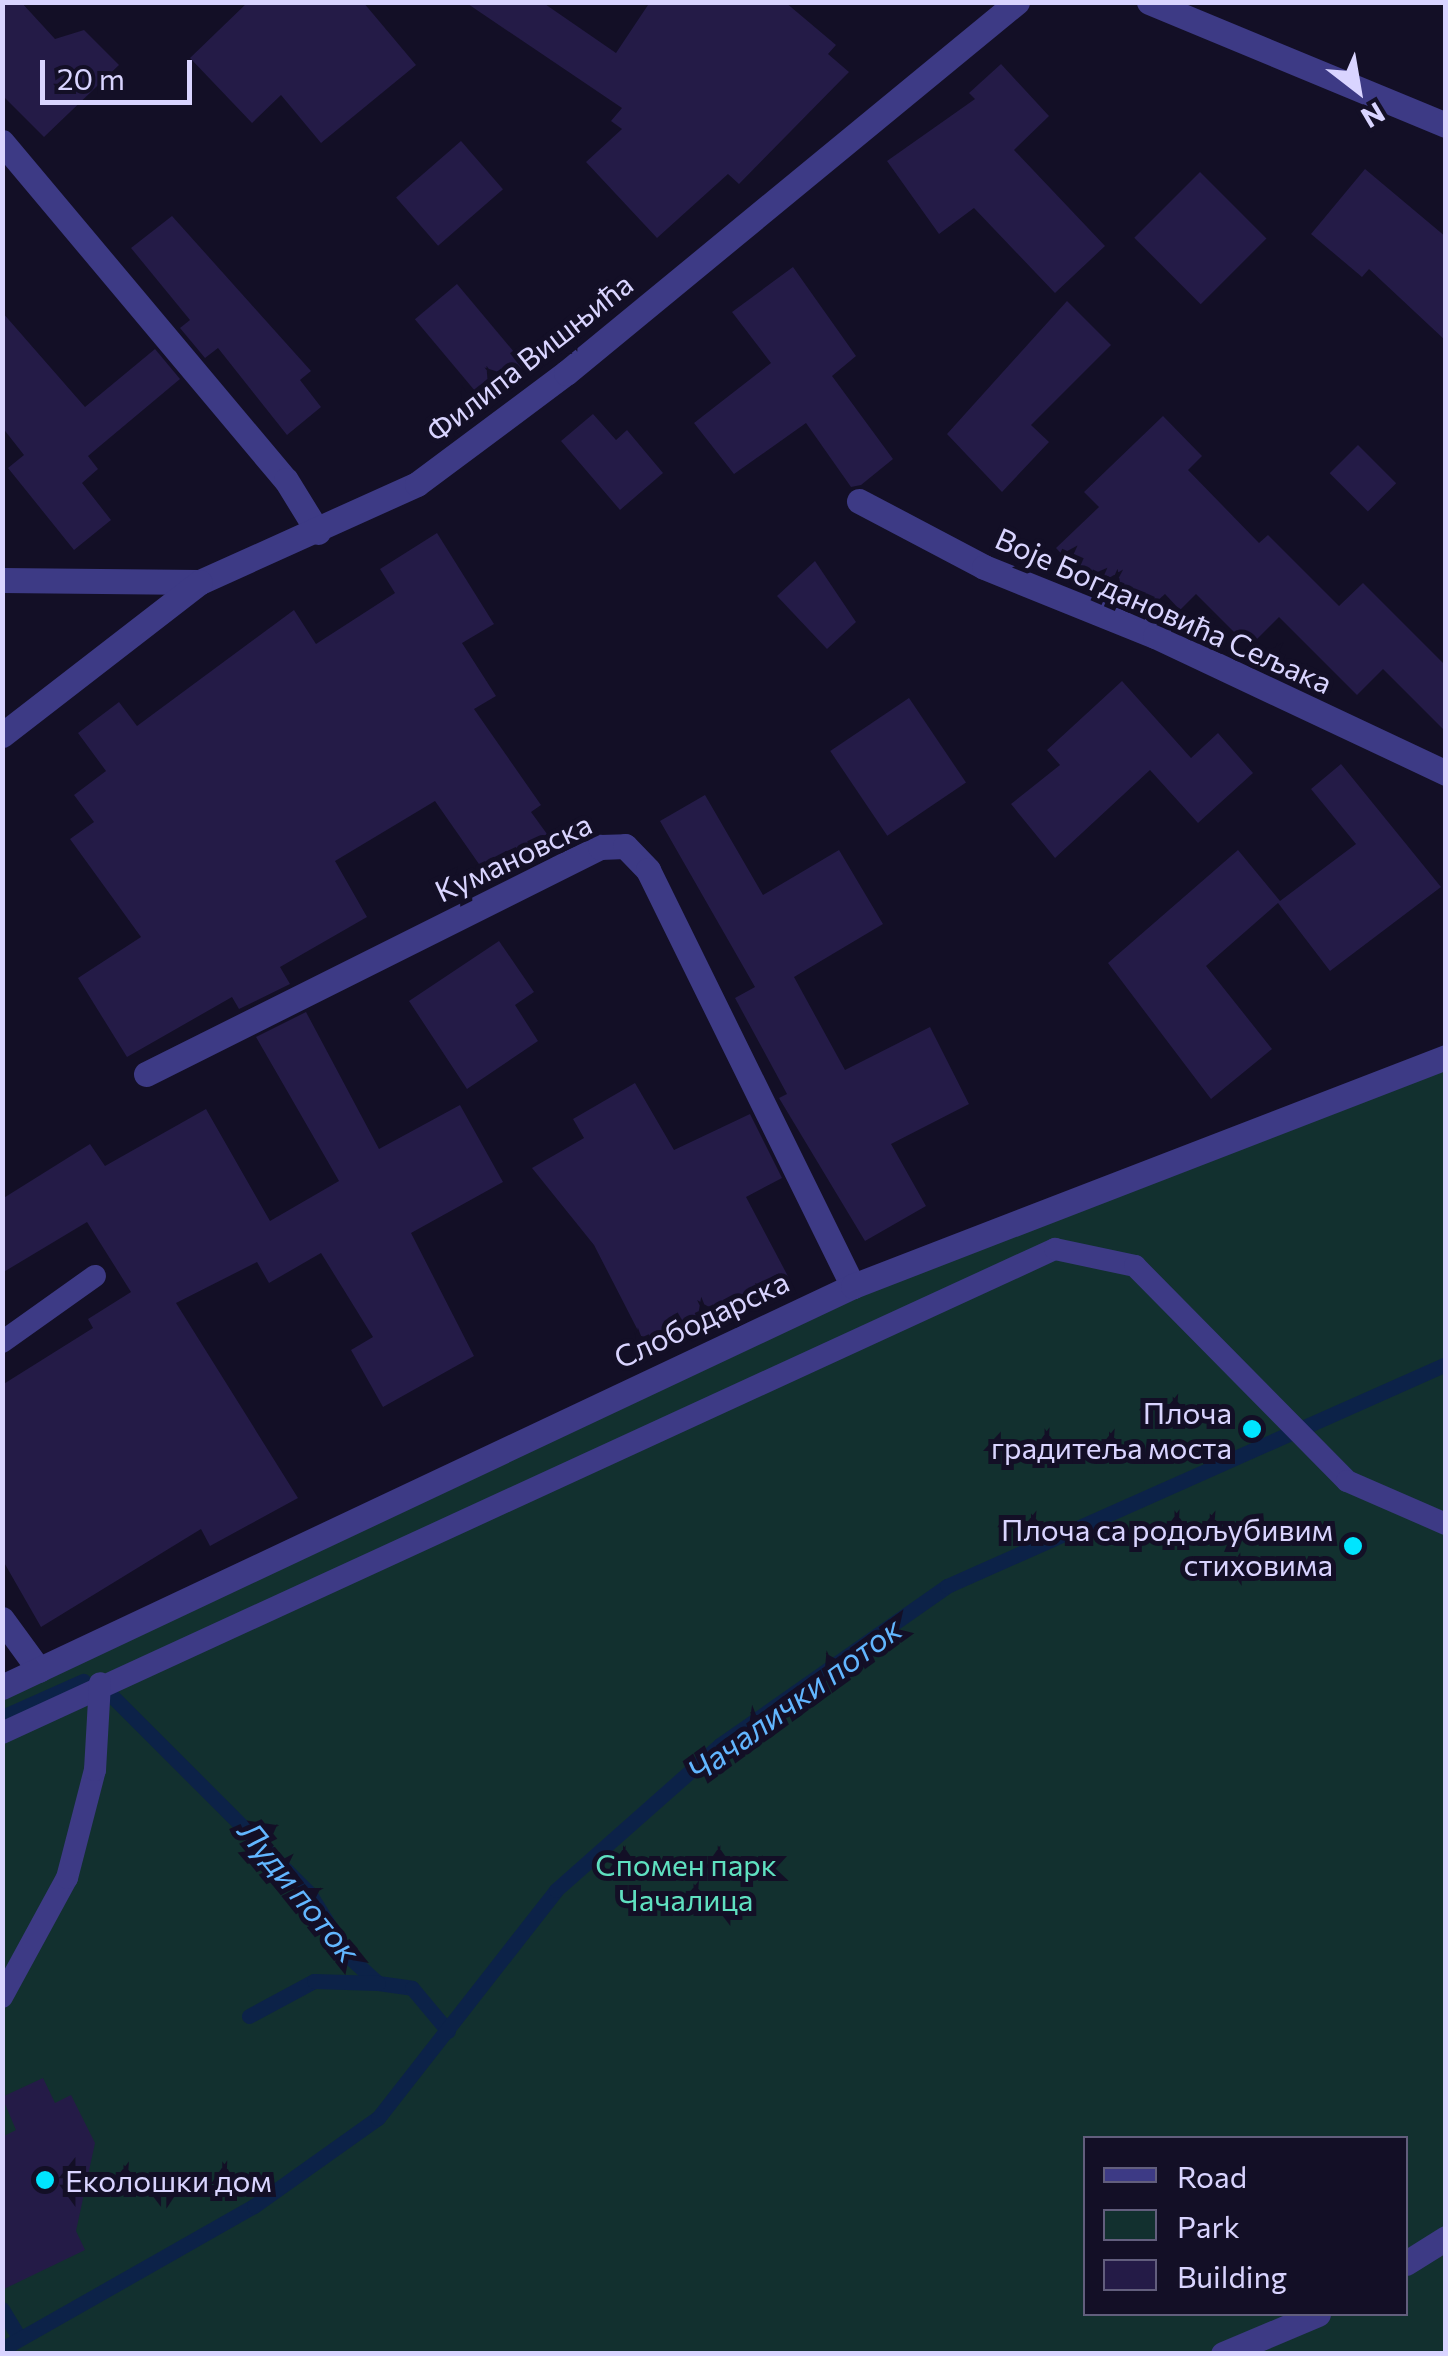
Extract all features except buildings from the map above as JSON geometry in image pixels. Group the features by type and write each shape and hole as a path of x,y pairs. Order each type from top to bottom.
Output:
{"street":[{"name":"Филипа Вишњића","path":"2,580 200,582 318,532 466,451 1018,2"},
{"path":"1149,2 1446,126"},
{"path":"2,142 286,480 318,532"},
{"name":"Воје Богдановића Сељака","path":"860,501 984,567 1156,636 1446,773"},
{"path":"2,735 200,582"},
{"name":"Кумановска","path":"146,1074 600,847 625,846 648,870 853,1286"},
{"name":"Слободарска","path":"2,1687 853,1286 1446,1057"},
{"path":"2,1618 39,1670"},
{"path":"1408,2261 1446,2238"},
{"path":"1223,2354 1313,2316"}],"lane":[{"path":"2,1733 100,1682 1055,1249 1135,1266 1356,1489 1446,1524"},
{"path":"2,1342 95,1276"},
{"path":"2,1997 68,1878 95,1770 100,1682"}],"green space":[{"name":"Спомен парк Чачалица","path":"1445,1057 1445,2353 3,2353 2,1687 853,1286"}],"waterway":[{"name":"Чачалички поток","path":"2,2349 254,2206 378,2118 556,1890 720,1745 947,1586 1446,1364"},
{"name":"Луди поток","path":"2,1717 83,1681"},
{"name":"Луди поток","path":"112,1696 309,1893 348,1956 378,1983 412,1988 448,2031"},
{"path":"249,2016 314,1981 378,1983"},
{"path":"2,2309 19,2337"}],"place":[{"name":"Плоча градитеља моста","path":"1252,1429"},
{"name":"Плоча са родољубивим стиховима","path":"1353,1546"},
{"name":"Еколошки дом","path":"45,2180"}]}
